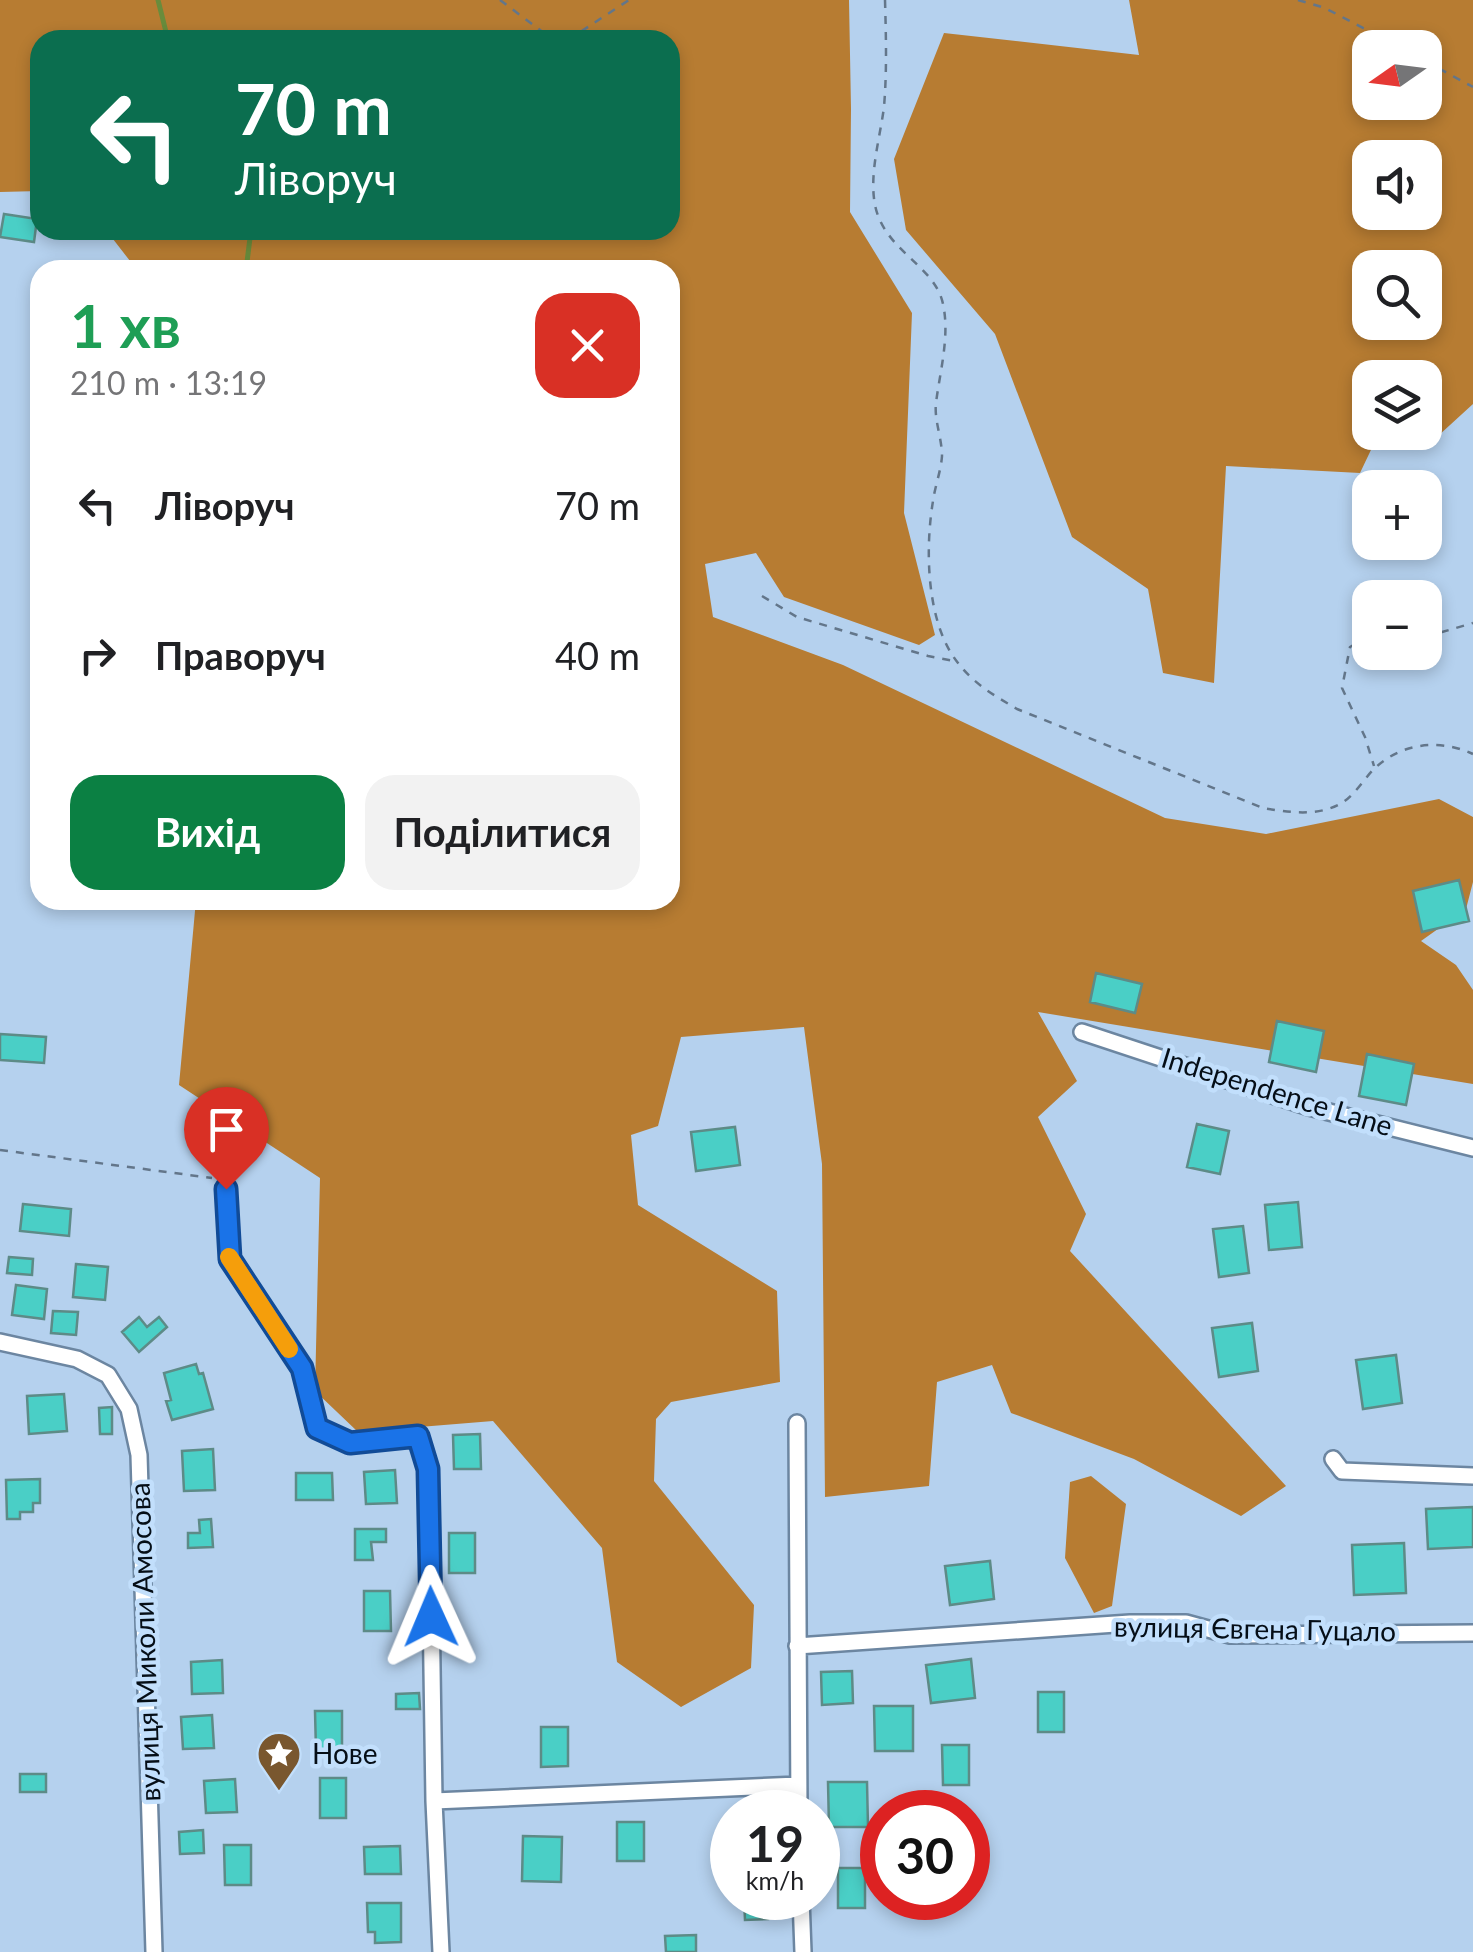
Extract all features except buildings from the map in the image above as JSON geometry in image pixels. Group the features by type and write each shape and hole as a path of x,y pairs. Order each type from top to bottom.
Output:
{"street":[{"name":"Independence Lane","path":"1082,1032 1309,1107 1473,1148"},
{"path":"226,1189 230,1259 302,1368 317,1428 350,1443 418,1436 428,1469 440,1952"},
{"name":"вулиця Миколи Амосова","path":"0,1342 76,1358 108,1375 129,1410 140,1456 154,1952"},
{"path":"797,1423 798,1790"},
{"path":"1333,1459 1342,1471 1473,1476"},
{"name":"вулиця Євгена Гуцало","path":"797,1646 1130,1623 1186,1623 1230,1635 1473,1633"},
{"path":"434,1801 798,1785"},
{"path":"801,1920 802,1952"}],"path":[{"path":"500,0 540,30"},
{"path":"583,30 628,0"},
{"path":"885,0 886,69 874,182 876,206 884,229 930,279 944,306 945,334 935,410 942,456 931,514 928,572 943,636 956,661 981,688 1017,709 1263,808 1292,813 1342,804 1374,768 1408,748 1445,745 1473,754"},
{"path":"1298,0 1326,8 1367,30"},
{"path":"1442,69 1473,86"},
{"path":"762,596 797,617 956,661"},
{"path":"1442,632 1473,623"},
{"path":"1352,646 1342,688 1374,768"},
{"path":"0,1150 211,1178 226,1189"}],"shaded area":[{"path":"0,0 849,0 850,212 912,313 904,513 935,635 919,645 784,597 756,553 705,564 713,617 843,665 1165,818 1266,834 1439,799 1473,817 1473,882 1466,909 1421,941 1456,965 1473,990 1473,1084 1038,1012 1077,1081 1038,1117 1086,1214 1070,1251 1286,1486 1241,1516 1134,1459 1011,1413 992,1365 937,1382 929,1486 825,1497 822,1164 804,1027 681,1037 658,1126 631,1135 638,1205 777,1291 780,1382 671,1402 656,1419 654,1481 754,1605 751,1668 681,1707 617,1662 602,1548 493,1421 358,1432 315,1391 320,1178 179,1085 195,910 680,910 680,260 129,260 114,240 680,240 680,30 30,30 30,191 0,192"},
{"path":"1129,0 1473,0 1473,404 1442,432 1442,360 1352,360 1352,450 1371,450 1361,470 1226,466 1214,683 1163,673 1148,589 1072,537 995,334 906,230 894,159 944,33 1139,55"},
{"path":"1091,1476 1126,1504 1112,1606 1094,1613 1065,1558 1070,1482"}],"waterway":[{"path":"158,0 166,30"},
{"path":"247,260 250,240"}],"slow traffic":[{"path":"229,1257 289,1349"}],"place":[{"name":"Нове","path":"279,1792"}],"route":[{"path":"226,1189 230,1259 302,1368 317,1428 350,1443 418,1436 428,1469 431,1617"}]}
